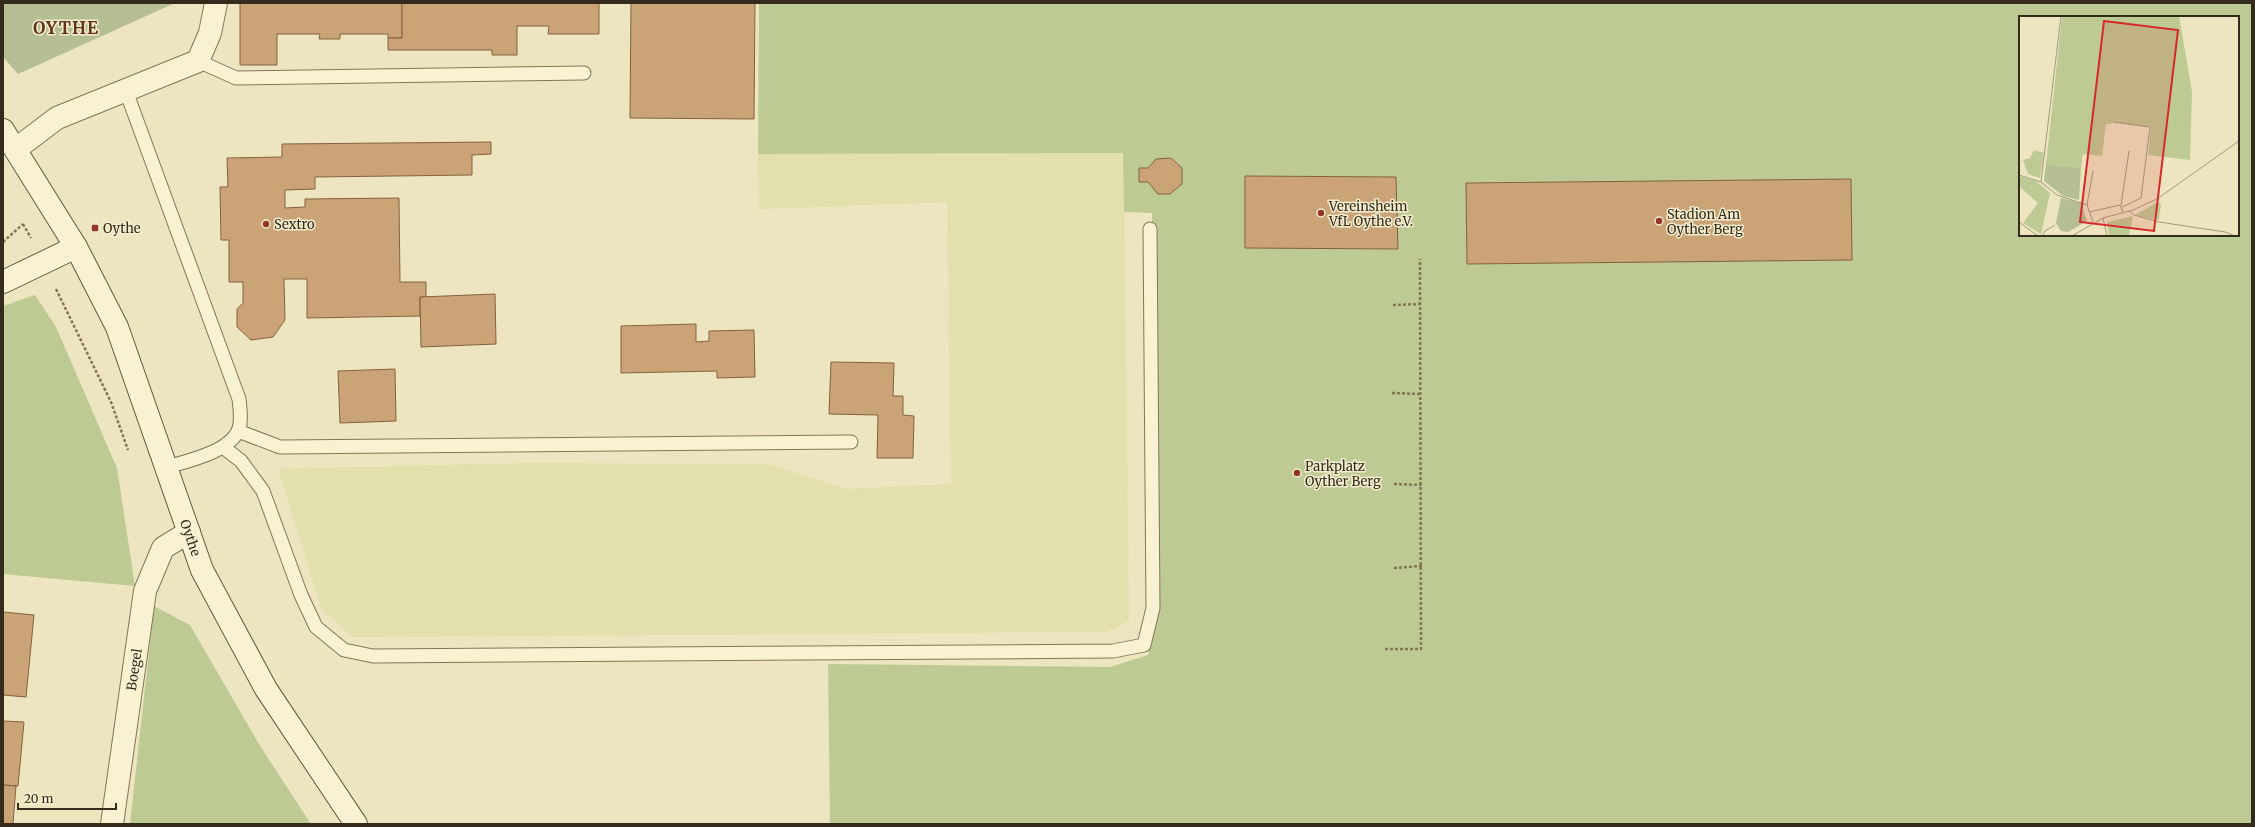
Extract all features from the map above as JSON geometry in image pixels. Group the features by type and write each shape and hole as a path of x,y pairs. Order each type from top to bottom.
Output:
{"main road":[{"path":"16,149 57,118 198,61 210,33 216,3"},
{"name":"Oythe","path":"3,130 76,247 117,326 168,467 202,570 266,690 356,824"},
{"path":"3,282 76,247"},
{"name":"Boegel","path":"112,824 145,591 162,548 189,532"}],"lane":[{"path":"198,61 236,78 584,73"},
{"path":"126,91 239,399 241,416 238,431 223,447 204,457 168,467"},
{"path":"223,447 242,461 263,491 301,595 316,627 344,650 372,656 575,656 1113,651 1144,645 1153,608 1150,229"},
{"path":"238,431 280,447 851,442"}],"path":[{"path":"1385,649 1421,649 1422,566 1420,258"},
{"path":"1393,305 1420,304"},
{"path":"1392,393 1420,394"},
{"path":"1394,484 1421,485"},
{"path":"1394,568 1422,566"}],"shaded area":[{"path":"1124,153 1129,621 1106,632 353,637 322,610 278,469 532,463 767,464 847,489 951,484 947,202 759,209 758,154"}],"green space":[{"path":"3,3 175,3 18,74 3,57"},
{"path":"759,3 2252,3 2252,824 830,824 828,664 1110,667 1148,655 1158,612 1152,213 1124,212 1123,153 758,154"},
{"path":"35,295 56,327 117,468 135,586 3,574 3,306"},
{"path":"154,606 190,625 260,746 311,824 130,824"}],"building":[{"path":"240,3 402,3 402,38 388,38 388,34 340,34 340,39 319,39 320,34 277,34 277,65 240,65"},
{"path":"402,3 599,3 599,34 548,34 549,26 517,26 517,55 492,55 492,50 388,50 388,38 402,38"},
{"path":"631,3 755,3 754,119 630,118"},
{"path":"491,142 491,154 472,155 472,175 315,177 315,189 285,190 285,208 305,207 305,199 399,198 400,282 426,282 426,297 420,297 420,316 307,318 307,279 284,279 285,320 273,337 251,340 237,327 237,309 243,303 243,282 229,282 229,240 221,240 220,187 228,187 227,158 282,157 282,144"},
{"path":"1171,158 1182,168 1182,184 1170,194 1158,194 1148,182 1139,182 1139,168 1148,168 1156,159"},
{"name":"Vereinsheim VfL Oythe e.V.","path":"1245,176 1396,177 1398,249 1245,248"},
{"name":"Stadion Am Oyther Berg","path":"1851,179 1852,260 1467,264 1466,183"},
{"path":"495,294 496,344 421,347 420,297"},
{"path":"696,324 696,342 709,341 709,331 754,330 755,377 717,378 717,371 621,373 621,326"},
{"path":"831,362 894,363 893,396 903,396 903,415 914,416 913,458 877,458 878,415 829,414"},
{"path":"395,369 396,421 340,423 338,371"},
{"path":"3,612 34,615 26,697 3,695"},
{"path":"3,721 24,722 18,786 3,785"},
{"path":"3,785 16,786 13,823 15,824 3,824"}],"place":[{"name":"Vereinsheim VfL Oythe e.V.","path":"1321,213"},
{"name":"Stadion Am Oyther Berg","path":"1659,221"},
{"name":"Sextro","path":"266,224"},
{"name":"Oythe","path":"95,228"},
{"name":"Parkplatz Oyther Berg","path":"1297,473"}],"district":[{"name":"OYTHE","path":"66,28"}]}
